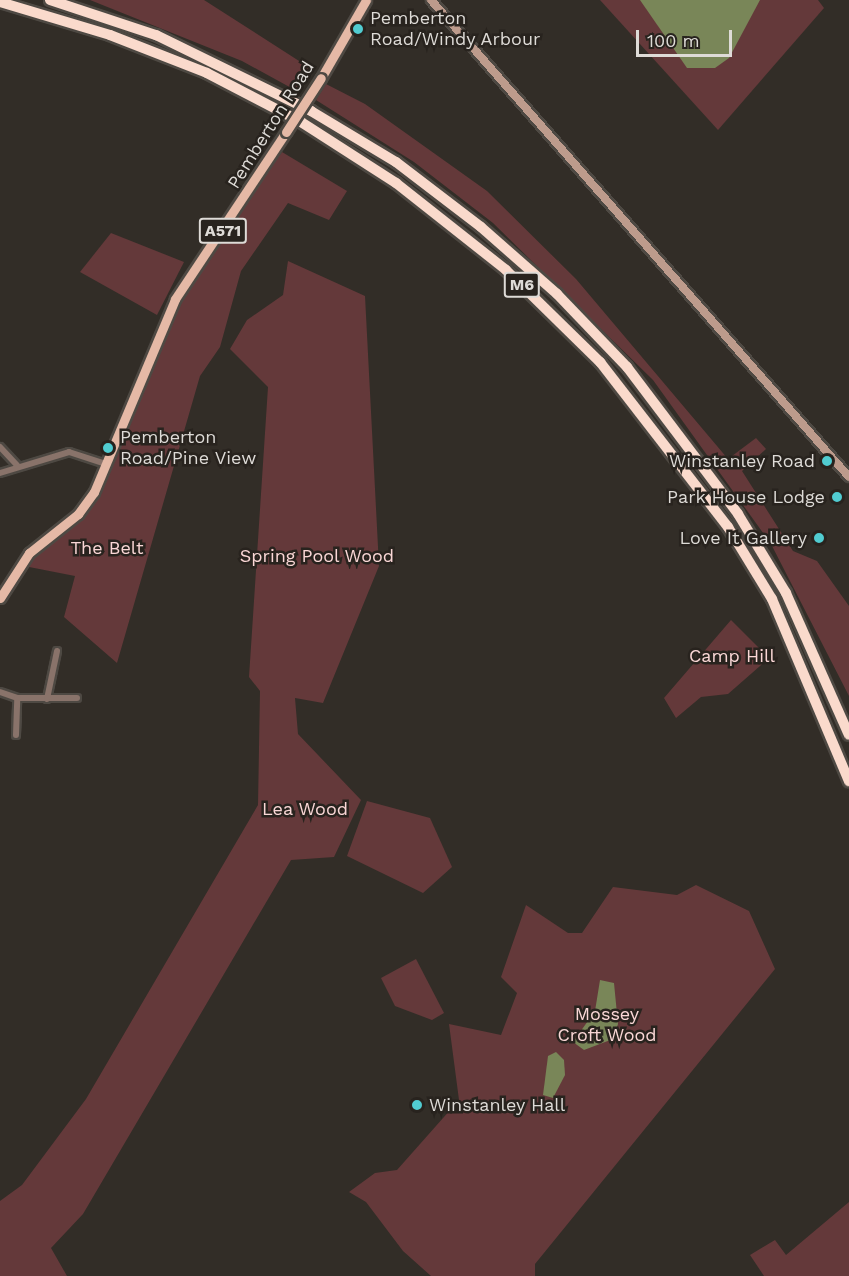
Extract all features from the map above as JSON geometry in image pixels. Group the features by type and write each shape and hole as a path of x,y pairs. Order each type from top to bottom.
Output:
{"highway":[{"name":"M6","path":"50,0 156,36 311,111 396,162 481,227 557,294 627,367 738,514 786,592 849,735"},
{"name":"M6","path":"0,2 111,35 207,73 301,122 396,183 506,270 600,362 728,527 772,599 849,781"}],"main road":[{"name":"Pemberton Road","path":"0,598 28,553 84,508 108,464 175,299 321,78 366,0"}],"street":[{"path":"431,0 849,477"},
{"path":"0,447 17,465"},
{"path":"0,473 17,465 69,452 108,464"},
{"path":"47,699 57,651"},
{"path":"0,692 17,698 77,698"},
{"path":"16,735 17,698"}],"green space":[{"path":"90,0 204,0 310,68 295,90 242,61"},
{"path":"600,0 818,0 824,8 718,130"},
{"path":"326,84 365,104 487,191 576,279 728,459 756,438 766,449 742,471 793,551 817,561 849,606 849,696 771,544 653,380 493,223 414,162 316,100"},
{"name":"The Belt","path":"282,152 347,191 329,220 288,203 241,271 220,347 200,376 117,663 64,617 75,576 24,566 92,502 176,302"},
{"path":"111,233 184,262 157,315 80,272"},
{"path":"288,261 365,296 379,566 323,703 295,698 298,734 361,800 334,857 291,860 83,1214 51,1248 67,1276 0,1276 0,1201 22,1185 86,1099 258,805 260,691 249,677 268,387 230,349 247,320 283,295"},
{"name":"Camp Hill","path":"731,620 769,658 728,694 701,697 676,718 664,698"},
{"path":"367,801 430,818 452,867 423,893 347,856"},
{"name":"Mossey Croft Wood","path":"696,885 749,911 775,969 535,1264 535,1276 431,1276 403,1251 366,1202 349,1192 375,1173 397,1170 459,1100 449,1024 501,1035 517,993 501,977 526,905 568,933 582,933 613,887 677,895"},
{"path":"416,959 444,1013 432,1020 395,1006 381,978"},
{"path":"849,1202 849,1276 764,1276 750,1255 775,1240 786,1255"}],"shaded area":[{"path":"640,0 760,0 729,58 715,68 687,68"},
{"path":"600,980 614,983 618,1024 613,1039 584,1050 573,1042 595,1011"},
{"path":"556,1052 564,1060 565,1075 553,1098 543,1095 548,1056"}],"place":[{"name":"Pemberton Road/Windy Arbour","path":"358,29"},
{"name":"Pemberton Road/Pine View","path":"108,448"},
{"name":"Winstanley Road","path":"827,461"},
{"name":"Park House Lodge","path":"837,497"},
{"name":"Love It Gallery","path":"819,538"},
{"name":"Winstanley Hall","path":"417,1105"}],"park label":[{"name":"Spring Pool Wood","path":"317,556"},
{"name":"Lea Wood","path":"305,809"}]}
